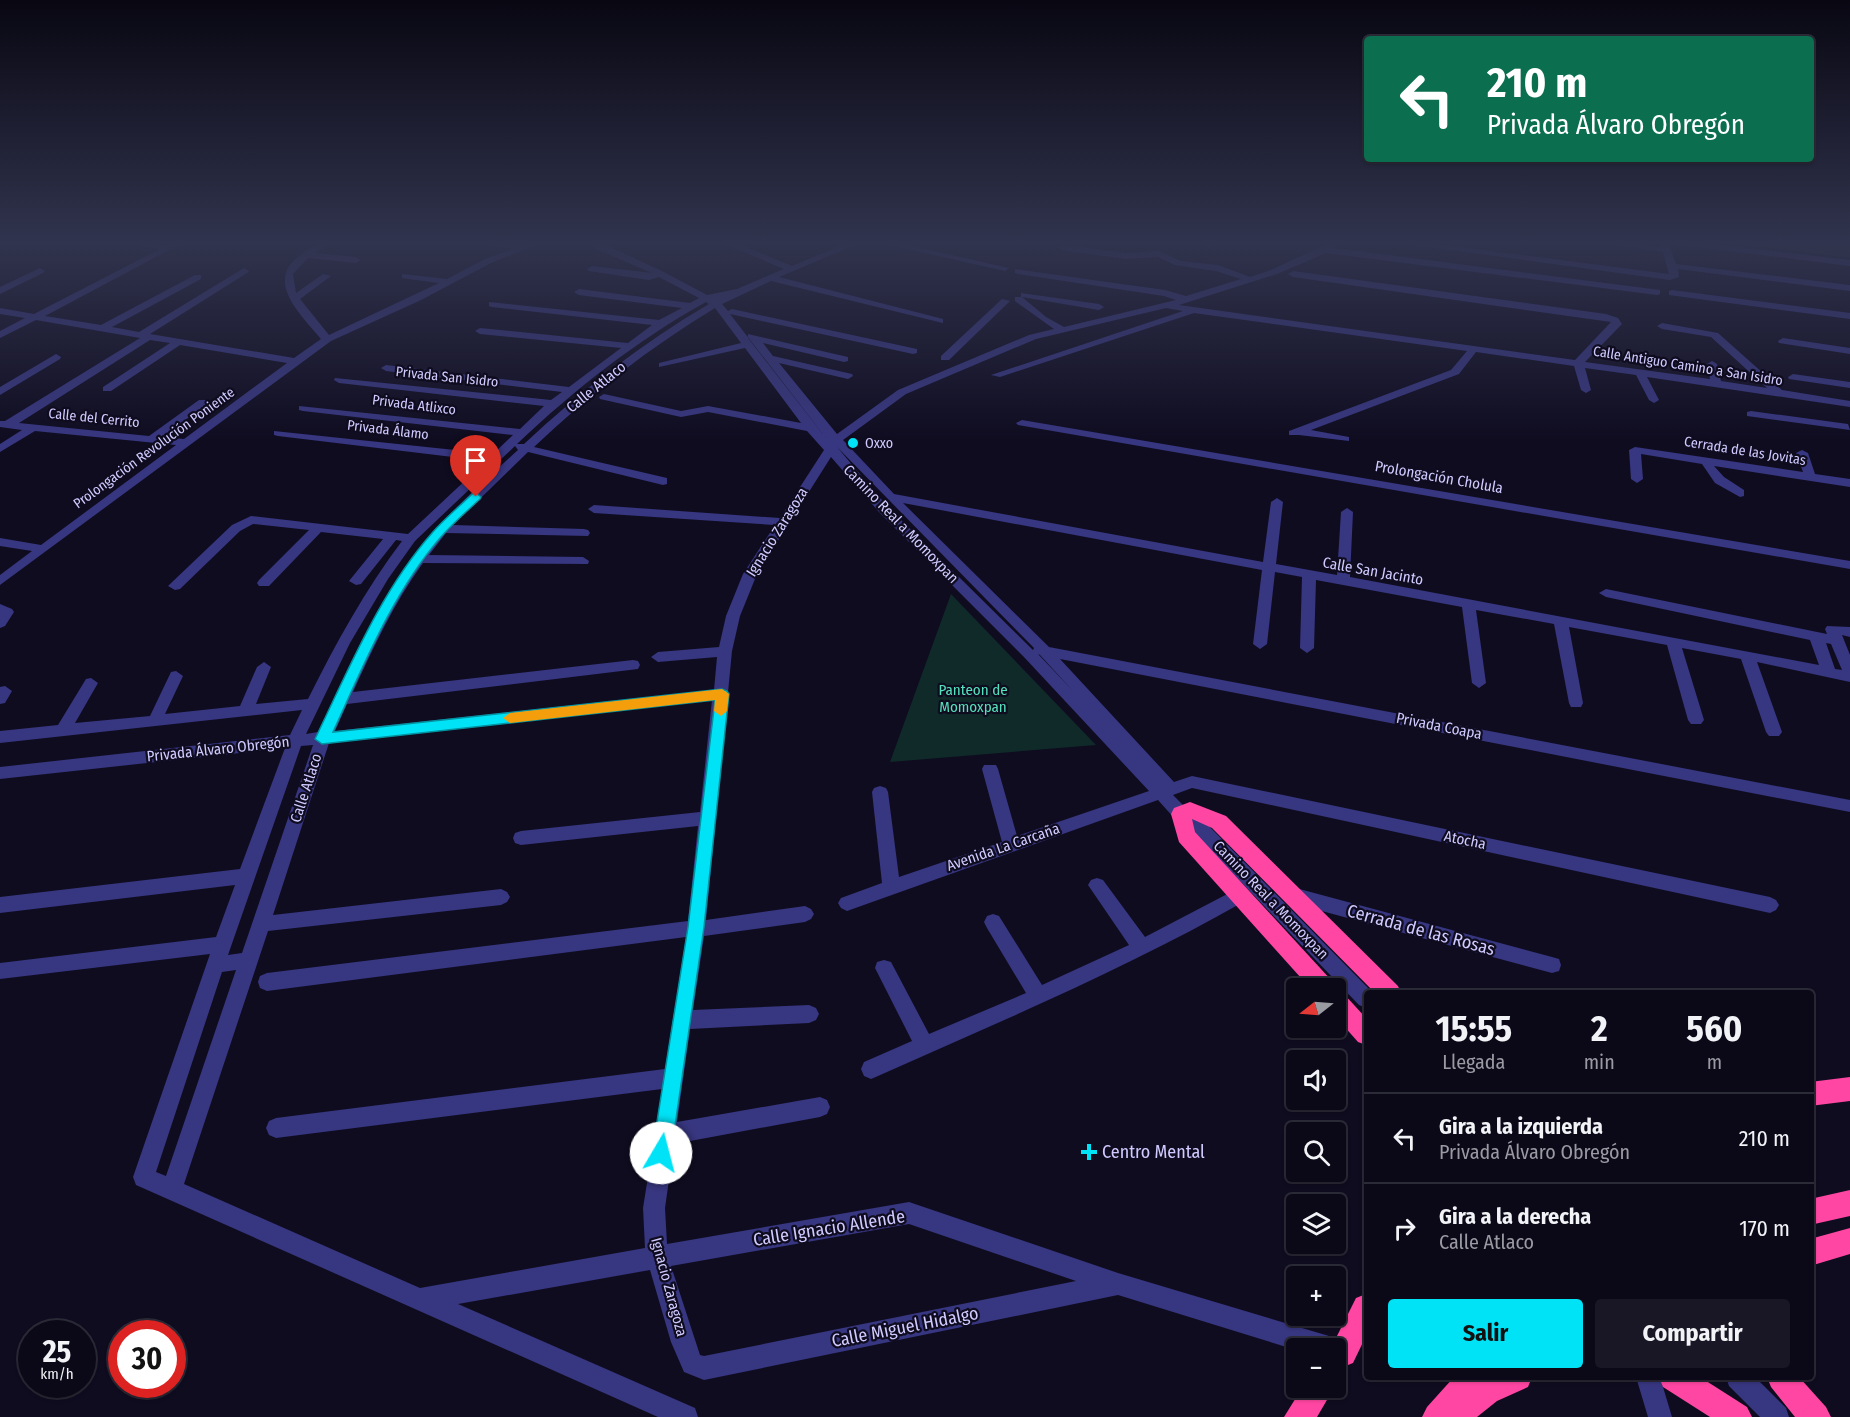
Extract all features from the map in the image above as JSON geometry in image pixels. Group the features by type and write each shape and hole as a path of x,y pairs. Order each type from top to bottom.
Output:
{"highway":[{"path":"1315,978 1186,836 1190,817 1219,822 1387,990"},
{"path":"1346,1012 1364,1032"},
{"path":"1814,1094 1850,1089"},
{"path":"1814,1211 1850,1203"},
{"path":"1814,1253 1850,1241"},
{"path":"1346,1339 1364,1311"},
{"path":"1346,1346 1364,1332"},
{"path":"1437,1417 1471,1380"},
{"path":"1453,1417 1486,1391 1511,1380"},
{"path":"1678,1380 1737,1417"},
{"path":"1784,1380 1816,1417"},
{"path":"1299,1417 1312,1398"}],"street":[{"path":"0,335 51,308"},
{"path":"101,329 140,308"},
{"path":"4,425 187,308"},
{"path":"303,308 327,339"},
{"name":"Prolongación Revolución Poniente","path":"0,581 327,339 393,308"},
{"path":"529,308 661,323"},
{"name":"Calle Atlaco","path":"686,308 661,323 628,354 560,416 442,529 404,580 340,699 322,739 172,1189 144,1177 215,964 295,741 311,704 343,643 382,577 411,538 553,404 613,358 628,354 704,308"},
{"name":"Camino Real a Momoxpan","path":"729,308 750,341"},
{"name":"Camino Real a Momoxpan","path":"729,308 750,341 765,357 883,509 1165,790"},
{"path":"857,308 874,312"},
{"path":"889,308 940,321"},
{"path":"945,358 997,308"},
{"path":"1033,308 1046,321 1062,330"},
{"path":"833,445 902,392 1033,337 1156,308"},
{"name":"Calle Antiguo Camino a San Isidro","path":"1180,308 1716,382 1850,404"},
{"path":"1544,308 1615,320 1617,324 1578,363 1586,390"},
{"path":"1789,308 1850,316"},
{"path":"996,375 1194,310"},
{"path":"0,311 297,362"},
{"path":"732,312 913,351"},
{"path":"1662,326 1714,335 1780,394"},
{"path":"480,331 628,354"},
{"path":"663,365 750,341 844,359"},
{"path":"1783,341 1850,351"},
{"path":"107,388 178,342"},
{"path":"1345,439 1295,432 1455,372 1473,350"},
{"path":"0,392 56,357"},
{"path":"765,357 848,376"},
{"name":"Camino Real a Momoxpan","path":"765,357 811,428 890,497 1043,649 1165,790 1364,997"},
{"path":"1712,364 1716,382"},
{"path":"386,368 571,390"},
{"path":"1640,372 1654,400"},
{"path":"1793,377 1850,385"},
{"name":"Privada San Isidro","path":"339,380 553,404"},
{"path":"604,397 681,414 708,409 811,428"},
{"path":"1819,400 1849,428"},
{"path":"152,439 203,402"},
{"name":"Privada Atlixco","path":"303,408 516,438 526,449 663,481"},
{"path":"1752,414 1849,428"},
{"name":"Prolongación Cholula","path":"1022,423 1850,565"},
{"name":"Calle del Cerrito","path":"4,425 185,443"},
{"path":"0,449 33,427"},
{"name":"Privada Álamo","path":"278,433 494,458"},
{"name":"Ignacio Zaragoza","path":"692,1364 657,1257 654,1208 696,927 725,651 734,616 750,574 833,445"},
{"name":"Cerrada de las Jovitas","path":"1637,479 1635,450 1810,476 1848,486"},
{"path":"1802,453 1810,476"},
{"path":"1707,461 1709,470 1718,480 1740,493"},
{"name":"Calle San Jacinto","path":"890,497 1308,576 1746,655 1850,677"},
{"path":"1260,644 1267,568 1277,502"},
{"path":"594,509 783,522"},
{"path":"1343,582 1347,512"},
{"path":"175,586 243,522 257,519 411,538"},
{"path":"264,583 320,526"},
{"path":"442,529 584,533"},
{"path":"356,581 393,536"},
{"path":"0,543 43,549"},
{"path":"418,559 582,561"},
{"path":"1307,648 1308,576"},
{"path":"382,577 404,580"},
{"path":"1606,593 1838,641"},
{"path":"1469,605 1479,683"},
{"path":"0,609 7,612 0,623"},
{"path":"1561,622 1576,703"},
{"path":"1850,632 1832,629 1850,672"},
{"path":"1816,636 1829,673"},
{"path":"1673,642 1696,720"},
{"name":"Privada Coapa","path":"1028,653 1043,649 1850,807"},
{"path":"657,657 725,651"},
{"path":"1746,655 1774,732"},
{"path":"340,699 633,665"},
{"path":"246,710 264,667"},
{"path":"155,720 176,676"},
{"path":"63,730 91,682"},
{"name":"Privada Álvaro Obregón","path":"0,773 722,694"},
{"path":"0,737 311,704"},
{"path":"990,769 1011,845"},
{"name":"Atocha","path":"1165,790 1192,782 1770,905"},
{"name":"Avenida La Carcaña","path":"847,903 891,885 1165,790"},
{"path":"880,792 891,885"},
{"path":"521,838 709,818"},
{"path":"0,905 247,876"},
{"path":"1097,885 1141,947"},
{"name":"Cerrada de las Rosas","path":"1291,895 1552,965"},
{"path":"871,1069 1038,996 1141,947 1239,896"},
{"path":"261,924 501,897"},
{"path":"267,982 696,927 720,927 805,914"},
{"path":"993,922 1038,996"},
{"path":"0,971 222,944"},
{"path":"215,964 249,961"},
{"path":"884,968 925,1046"},
{"path":"683,1020 809,1014"},
{"path":"276,1128 674,1078"},
{"path":"664,1135 820,1107"},
{"path":"172,1189 686,1417"},
{"name":"Calle Ignacio Allende","path":"421,1299 909,1213 1286,1338"},
{"name":"Calle Miguel Hidalgo","path":"692,1364 704,1368 1118,1284"},
{"path":"1649,1380 1660,1417"},
{"path":"1741,1380 1777,1417"}],"green space":[{"name":"Panteon de Momoxpan","path":"951,594 1096,745 890,762"}],"slow traffic":[{"path":"510,718 722,694 721,711"}],"place":[{"name":"Oxxo","path":"853,443"},
{"name":"Centro Mental","path":"1089,1152"}],"route":[{"path":"476,497 426,547 404,580 366,648 322,739 722,694 696,927 661,1153"}]}
